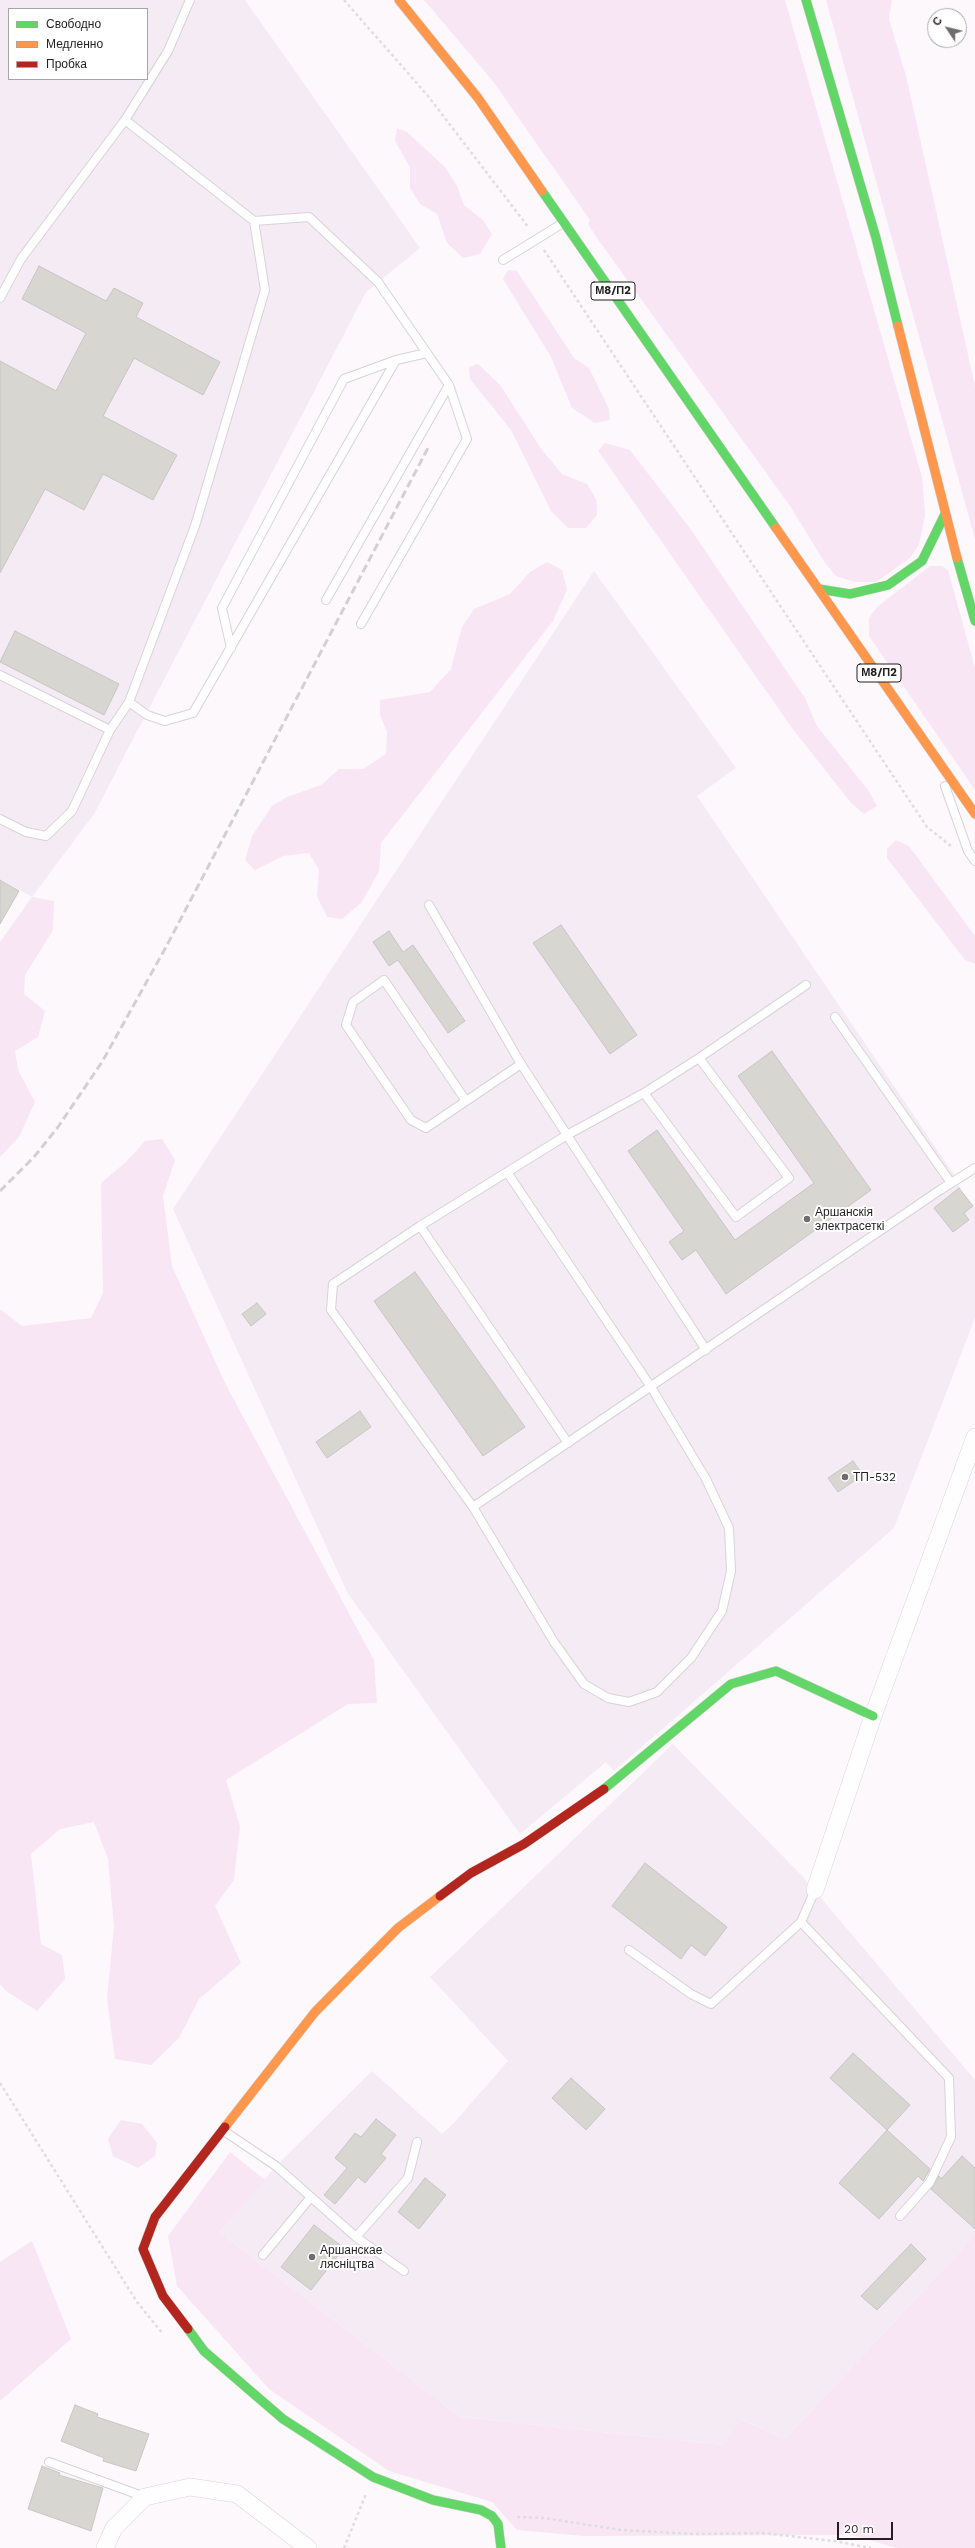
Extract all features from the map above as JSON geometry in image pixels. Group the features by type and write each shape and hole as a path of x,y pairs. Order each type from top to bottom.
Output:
{"main road":[{"name":"М8/П2","path":"398,0 478,98 565,221 819,589 876,668 975,814"},
{"path":"806,0 876,238 945,514 975,622"},
{"path":"819,589 850,594 888,585 922,561 945,514"},
{"path":"501,2548 501,2535 498,2524 492,2516 481,2510 433,2500 373,2477 283,2419 204,2351 163,2296 143,2249 155,2217 222,2129 315,2012 398,1928 471,1873 524,1844 592,1798 731,1684 776,1671 873,1716"}],"street":[{"path":"815,1890 873,1716 975,1437"},
{"path":"105,2548 114,2528 144,2497 190,2487 237,2494 308,2548"}],"lane":[{"path":"0,298 21,259 125,120 168,51 190,0"},
{"path":"125,120 254,221 309,217 378,282 449,385 468,438 361,624"},
{"path":"0,819 26,832 46,836 72,811 110,730 129,702 195,526 265,290 254,221"},
{"path":"503,260 565,221"},
{"path":"231,648 222,608 344,379 396,360 427,353"},
{"path":"129,702 147,715 165,720 193,713 396,360"},
{"path":"326,600 449,385"},
{"path":"0,675 110,730"},
{"path":"936,758 968,851 975,861"},
{"path":"429,905 521,1064 706,1350"},
{"path":"466,1101 384,980 353,1002 346,1025 411,1120 426,1128 521,1064"},
{"path":"506,1172 651,1387 706,1479 729,1528 731,1571 722,1611 691,1658 657,1692 629,1702 608,1698 584,1684 546,1630 473,1507 331,1310 333,1284 420,1226 506,1172 567,1135 644,1093 699,1058 806,985"},
{"path":"835,1017 951,1183"},
{"path":"644,1093 736,1217 789,1178 699,1058"},
{"path":"473,1507 975,1168"},
{"path":"420,1226 568,1443"},
{"path":"630,1950 691,1994 711,2004 801,1922 815,1890"},
{"path":"801,1922 949,2078 951,2137 930,2182 900,2216"},
{"path":"222,2129 276,2166 356,2237 404,2271"},
{"path":"356,2237 408,2178 417,2142"},
{"path":"263,2255 311,2197"},
{"path":"49,2462 144,2497"}],"path":[{"path":"344,0 428,96 536,238 927,827 956,850"},
{"path":"492,2516 544,2518 621,2530 695,2534 763,2533 834,2541 871,2548"}],"shaded area":[{"path":"0,0 245,0 420,248 366,292 94,814 32,897 0,879"},
{"path":"424,0 785,0 922,477 925,515 919,545 910,558 876,582 854,582 836,576 825,563 790,506 597,238 588,224 590,220 492,80"},
{"path":"826,0 892,0 889,19 906,76 975,386 975,539"},
{"path":"397,128 407,132 446,168 457,186 464,205 483,220 492,234 480,254 463,258 447,243 437,214 420,204 410,188 410,167 395,141"},
{"path":"508,270 517,271 574,358 589,368 609,409 610,420 595,423 572,408 551,357 503,279"},
{"path":"478,364 500,385 542,450 562,474 587,484 596,499 597,515 586,528 568,528 551,511 511,430 470,379 469,367"},
{"path":"605,443 630,450 689,527 805,698 817,726 868,790 877,806 864,814 851,803 792,728 598,451"},
{"path":"547,562 562,570 567,590 553,621 381,843 379,872 361,903 342,919 327,917 317,896 319,870 309,853 283,856 255,870 245,860 252,836 272,806 287,797 321,785 339,769 363,769 386,754 387,732 380,715 380,700 430,692 451,669 462,627 474,609 510,594 530,572"},
{"path":"930,566 942,566 948,570 975,668 975,790 869,636 869,618 877,607"},
{"name":"Аршанскія электрасеткі","path":"594,571 736,768 697,796 957,1179 959,1188 975,1208 975,1318 894,1528 614,1771 606,1762 520,1834 347,1592 173,1209"},
{"path":"896,840 909,846 975,936 975,964 965,960 887,858 887,849"},
{"path":"32,897 54,901 53,930 25,975 24,994 45,1011 38,1037 15,1051 18,1070 35,1102 19,1137 0,1157 0,942"},
{"path":"162,1139 175,1160 163,1196 172,1266 225,1383 374,1660 377,1703 348,1704 226,1780 240,1826 234,1880 215,1906 241,1963 199,1999 179,2038 151,2065 115,2059 107,1998 114,1927 108,1859 94,1822 60,1829 31,1854 41,1944 62,1955 65,1979 37,2011 6,1991 0,1984 0,1309 22,1326 91,1318 103,1293 101,1183 127,1161 145,1141"},
{"path":"673,1744 804,1878 975,2080 975,2235 785,2439 743,2420 723,2445 460,2417 219,2232 276,2166 372,2071 442,2134 453,2124 508,2061 430,1977"},
{"path":"121,2120 142,2124 157,2143 155,2156 138,2168 113,2156 108,2139"},
{"path":"230,2152 265,2180 219,2232 460,2417 723,2445 742,2420 785,2439 975,2235 975,2548 897,2548 852,2535 584,2536 517,2530 492,2502 389,2471 269,2389 177,2286 168,2236"},
{"path":"32,2241 71,2339 0,2401 0,2262"}],"building":[{"path":"39,266 106,301 114,288 143,303 136,317 220,362 203,395 134,358 103,416 177,455 153,500 103,474 84,510 45,489 0,573 0,361 56,391 86,333 22,299"},
{"path":"15,631 119,684 104,715 0,662"},
{"path":"0,880 19,891 0,924"},
{"path":"561,925 637,1035 610,1054 533,943"},
{"path":"389,931 403,952 413,945 465,1021 448,1033 398,960 389,966 373,942"},
{"path":"772,1051 871,1190 726,1294 696,1250 682,1260 669,1242 684,1231 628,1151 657,1130 735,1240 814,1183 738,1076"},
{"path":"959,1188 973,1206 964,1213 969,1220 953,1232 934,1208"},
{"path":"415,1272 525,1427 483,1456 374,1301"},
{"path":"257,1303 266,1314 251,1326 242,1314"},
{"path":"360,1411 371,1427 327,1458 316,1442"},
{"name":"ТП-532","path":"853,1461 863,1475 838,1492 828,1478"},
{"path":"645,1863 727,1927 705,1956 691,1945 681,1959 612,1906"},
{"path":"853,2053 910,2105 887,2130 830,2078"},
{"path":"571,2078 605,2109 586,2130 552,2098"},
{"path":"376,2119 396,2135 381,2154 386,2158 365,2183 358,2177 335,2204 324,2195 347,2168 335,2158 355,2133 361,2137"},
{"path":"887,2130 930,2169 923,2181 918,2176 879,2219 839,2183"},
{"path":"962,2156 975,2168 975,2229 931,2189 939,2176 941,2179"},
{"path":"425,2178 446,2195 419,2229 398,2212"},
{"name":"Аршанскае лясніцтва","path":"314,2225 344,2248 311,2290 281,2267"},
{"path":"911,2244 926,2259 877,2310 861,2296"},
{"path":"75,2405 98,2414 97,2417 149,2434 136,2471 103,2461 104,2458 61,2441"},
{"path":"42,2466 60,2473 59,2475 103,2488 91,2531 28,2509"}],"railway":[{"path":"0,1191 34,1157 58,1127 102,1062 166,947 428,448"}],"traffic: fast":[{"path":"806,0 876,238 898,326"},
{"path":"542,191 776,528"},
{"path":"819,589 850,594 888,585 922,561 945,514"},
{"path":"957,558 975,621"},
{"path":"604,1789 731,1684 776,1671 873,1716"},
{"path":"188,2329 204,2351 283,2419 373,2477 433,2500 481,2510 492,2516 498,2524 501,2548"}],"traffic: slow":[{"path":"399,0 478,98 542,191"},
{"path":"898,326 957,558"},
{"path":"776,528 975,814"},
{"path":"225,2127 315,2012 398,1928 440,1896"}],"traffic: jam":[{"path":"440,1896 471,1873 524,1844 604,1789"},
{"path":"188,2329 163,2296 143,2249 155,2217 225,2127"}],"place":[{"name":"Аршанскія электрасеткі","path":"807,1219"},
{"name":"ТП-532","path":"845,1477"},
{"name":"Аршанскае лясніцтва","path":"312,2257"}]}
